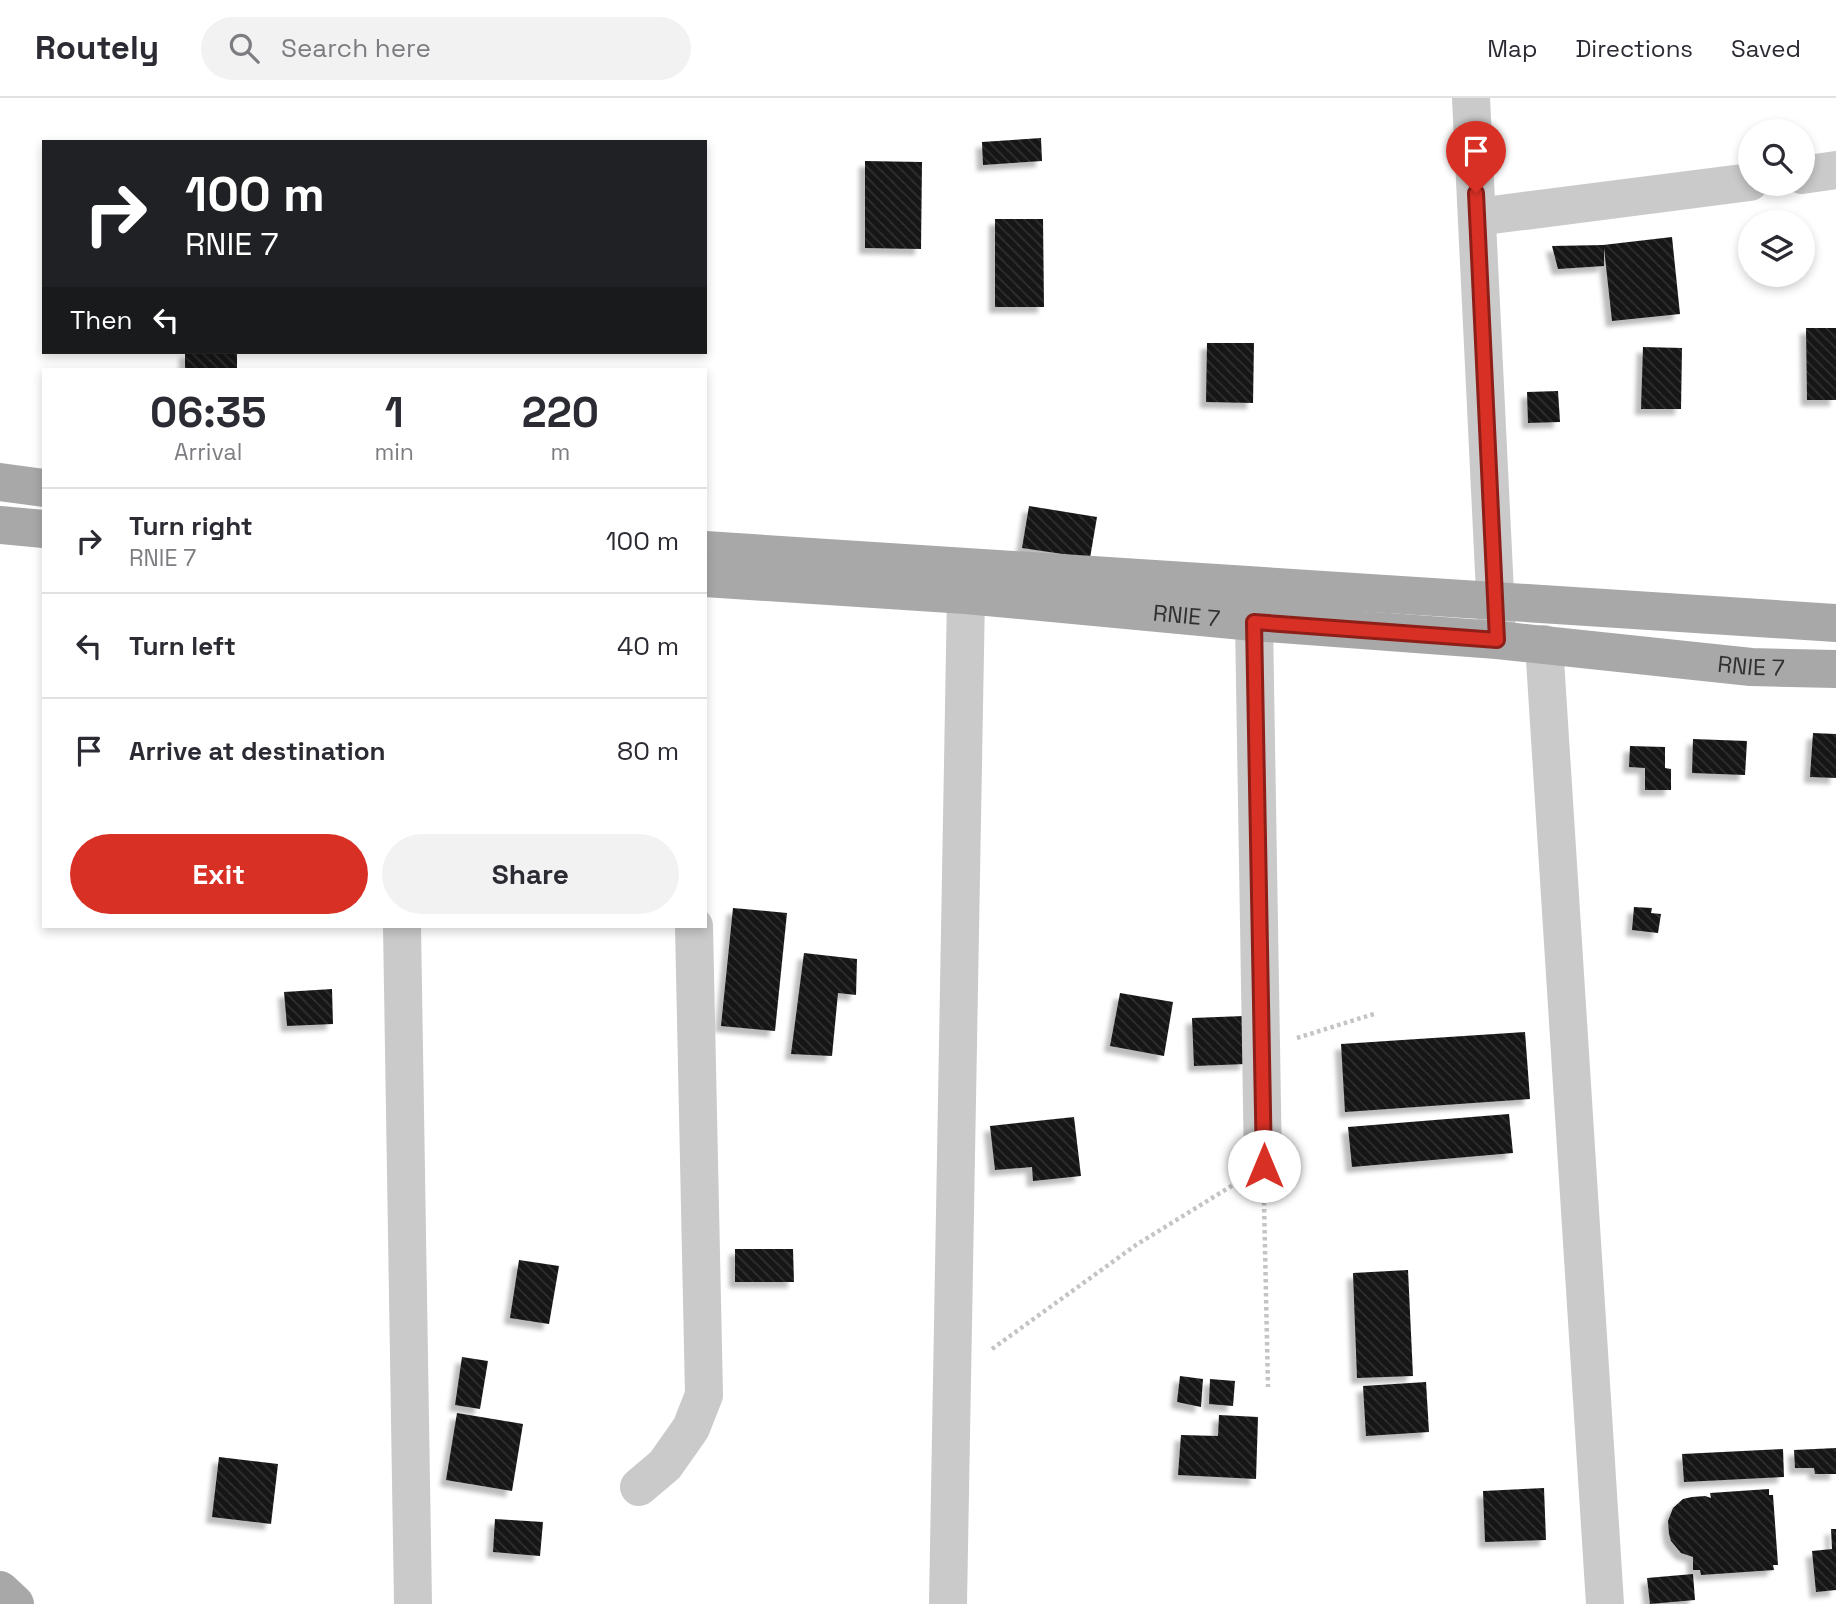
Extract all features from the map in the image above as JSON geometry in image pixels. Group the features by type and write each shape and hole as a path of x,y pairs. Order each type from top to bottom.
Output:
{"main road":[{"path":"0,482 42,488"},
{"path":"0,525 42,529"},
{"name":"RNIE 7","path":"707,550 1836,623"},
{"name":"RNIE 7","path":"707,578 966,595 1254,622 1544,644 1751,667 1836,669"},
{"path":"0,1590 15,1604"}],"street":[{"path":"1471,98 1497,640"},
{"path":"1815,173 1836,170"},
{"path":"1477,217 1738,183"},
{"path":"948,1604 966,595"},
{"path":"1254,622 1264,1166"},
{"path":"1544,644 1605,1604"},
{"path":"402,928 413,1604"},
{"path":"639,1487 665,1465 691,1427 704,1395 694,928"}],"path":[{"path":"1263,1049 1377,1013"},
{"path":"952,1379 1136,1245 1264,1166"},
{"path":"1264,1166 1268,1387"}],"building":[{"path":"1041,138 1042,161 983,165 982,142"},
{"path":"865,161 922,162 921,249 865,248"},
{"path":"995,219 1043,219 1044,307 995,307"},
{"path":"1672,237 1680,314 1612,321 1604,248 1604,266 1558,269 1552,246 1603,245"},
{"path":"1806,328 1836,328 1836,400 1807,400"},
{"path":"1207,343 1254,343 1253,403 1206,402"},
{"path":"1643,347 1682,348 1681,409 1641,409"},
{"path":"185,354 237,354 237,368 185,368"},
{"path":"1558,391 1560,422 1528,423 1527,392"},
{"path":"1029,506 1097,517 1090,558 1022,548"},
{"path":"1813,733 1836,734 1836,778 1810,777"},
{"path":"1693,739 1747,741 1745,775 1692,773"},
{"path":"1630,746 1665,747 1665,768 1671,769 1671,790 1645,790 1645,768 1629,767"},
{"path":"1634,907 1652,908 1651,913 1661,914 1658,933 1632,930"},
{"path":"733,908 787,913 775,1031 721,1026"},
{"path":"804,953 857,959 856,995 838,993 832,1056 791,1054"},
{"path":"332,989 333,1024 287,1026 284,992"},
{"path":"1120,993 1173,1002 1164,1056 1110,1046"},
{"path":"1244,1016 1246,1064 1194,1066 1192,1018"},
{"path":"1525,1032 1530,1099 1345,1112 1341,1044"},
{"path":"1509,1114 1513,1153 1352,1167 1348,1127"},
{"path":"1074,1117 1081,1176 1033,1181 1032,1167 995,1170 990,1126"},
{"path":"735,1249 793,1249 794,1282 735,1282"},
{"path":"519,1260 559,1266 549,1324 510,1318"},
{"path":"1408,1270 1413,1376 1357,1378 1353,1273"},
{"path":"462,1357 488,1361 480,1409 455,1405"},
{"path":"1180,1376 1203,1379 1201,1407 1177,1402"},
{"path":"1210,1379 1235,1381 1233,1406 1209,1404"},
{"path":"1426,1382 1429,1432 1366,1436 1363,1386"},
{"path":"457,1413 523,1424 512,1491 446,1480"},
{"path":"1219,1415 1258,1417 1256,1479 1178,1475 1181,1435 1218,1436"},
{"path":"1836,1448 1836,1474 1815,1474 1814,1468 1795,1468 1794,1450"},
{"path":"1783,1449 1784,1477 1684,1482 1682,1454"},
{"path":"219,1457 278,1464 271,1524 212,1517"},
{"path":"1544,1488 1546,1540 1485,1542 1483,1491"},
{"path":"1769,1489 1769,1495 1773,1495 1778,1565 1773,1565 1774,1570 1701,1575 1700,1570 1693,1570 1693,1557 1681,1553 1671,1541 1668,1521 1673,1508 1683,1499 1705,1496 1711,1498 1710,1493"},
{"path":"495,1519 543,1522 540,1556 493,1552"},
{"path":"1831,1529 1836,1529 1836,1590 1816,1592 1812,1551 1832,1549"},
{"path":"1693,1574 1695,1600 1650,1604 1647,1578"}],"route":[{"path":"1264,1166 1254,622 1497,640 1476,193"}]}
